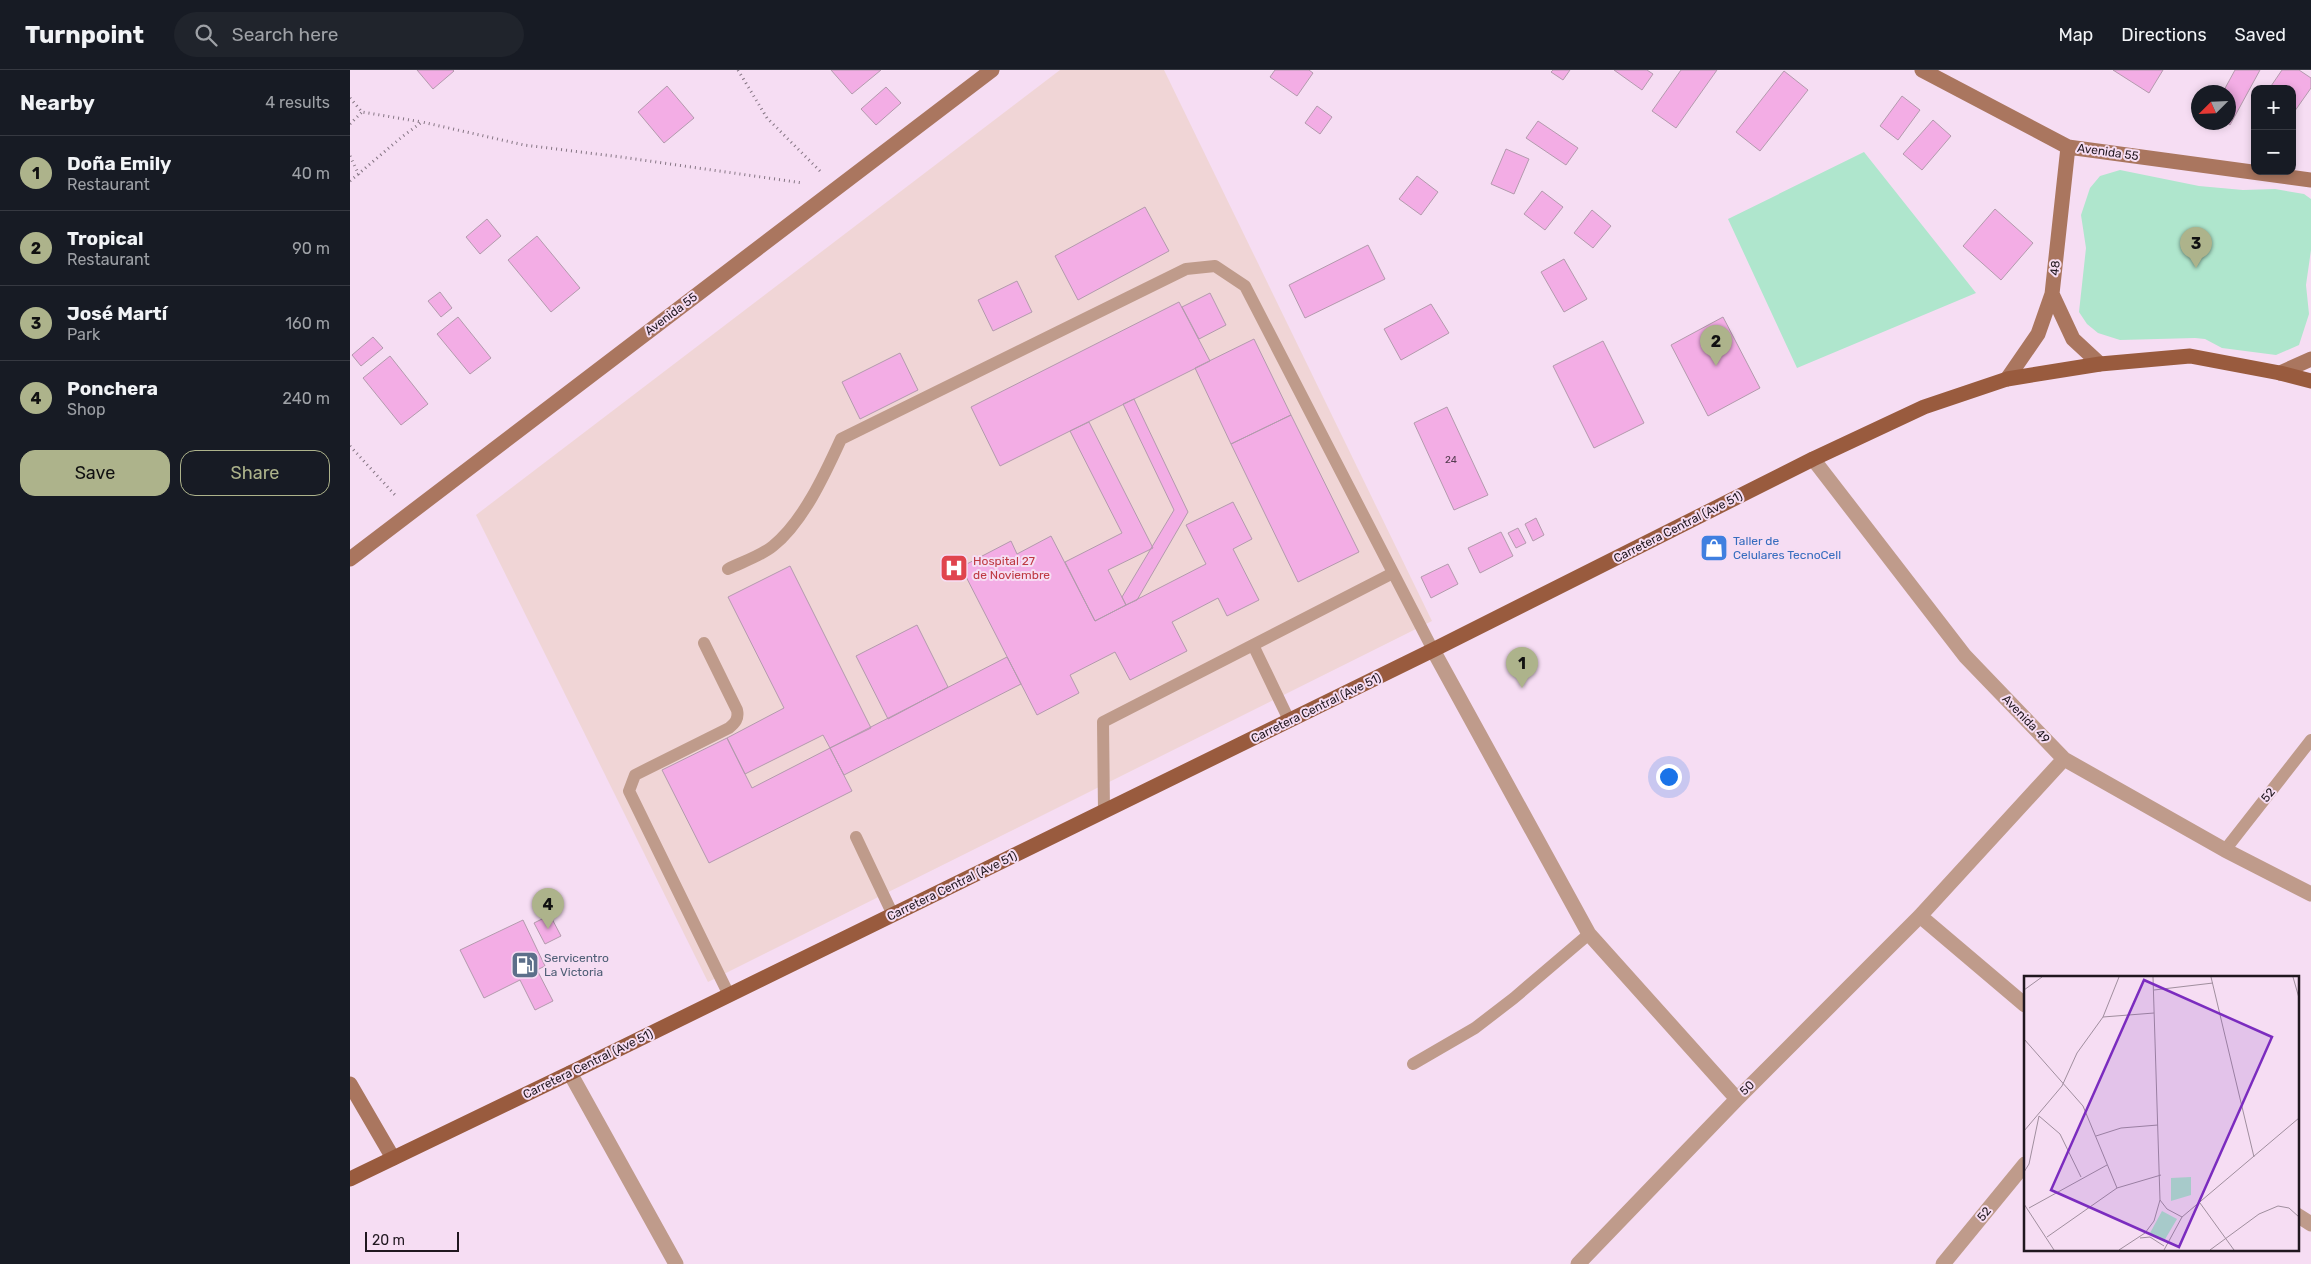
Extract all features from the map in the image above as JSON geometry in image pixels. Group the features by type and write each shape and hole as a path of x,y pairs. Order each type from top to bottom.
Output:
{"main road":[{"name":"Carretera Central (Ave 51)","path":"350,1179 1104,812 1433,650 1813,459 1924,407 2007,379 2100,364 2190,356 2280,373 2311,381"}],"street":[{"name":"Avenida 55","path":"350,559 992,70"},
{"name":"Avenida 55","path":"1922,70 2068,146 2311,180"},
{"name":"48","path":"2007,379 2038,334 2052,294 2068,146"},
{"path":"2052,294 2073,339 2100,364"},
{"path":"2280,373 2311,359"},
{"name":"Avenida 49","path":"1813,459 1965,656 2064,759 2225,850 2311,894"},
{"path":"1433,650 1589,934 1736,1099"},
{"name":"50","path":"1578,1264 1736,1099 1920,916 2064,759"},
{"path":"1920,916 2024,1004"},
{"path":"570,1073 676,1264"},
{"path":"350,1084 393,1158"},
{"name":"52","path":"1943,1264 2024,1165"},
{"path":"2298,1216 2311,1224"}],"lane":[{"path":"728,569 772,547 786,532 816,491 841,439 1186,269 1215,266 1245,286 1433,650"},
{"path":"1104,812 1104,722 1393,573"},
{"path":"704,643 737,710 738,716 735,723 729,728 635,775 629,790 729,995"},
{"path":"1253,645 1289,720"},
{"name":"52","path":"2225,850 2311,740"},
{"path":"856,837 893,915"},
{"path":"1413,1064 1474,1028 1514,998 1589,934"}],"path":[{"path":"738,70 767,118 837,188"},
{"path":"350,98 362,112 422,122 524,145 621,156 837,188"},
{"path":"350,124 362,112"},
{"path":"350,182 422,122"},
{"path":"350,156 359,175"},
{"path":"350,446 411,512"}],"shaded area":[{"name":"Hospital 27 de Noviembre","path":"1060,70 1164,70 1432,621 708,982 476,515"}],"green space":[{"path":"1864,152 1976,293 1797,368 1728,219"},
{"path":"2120,170 2199,186 2243,190 2275,189 2304,194 2311,199 2311,250 2306,285 2309,314 2299,345 2276,355 2222,348 2205,339 2195,338 2120,340 2098,333 2087,324 2079,312 2086,248 2081,215 2090,188 2100,176"}],"building":[{"path":"417,70 453,70 454,71 433,89"},
{"path":"831,70 881,70 852,94"},
{"path":"1275,70 1309,70 1313,73 1297,96 1270,77"},
{"path":"1553,70 1570,70 1563,80 1551,72"},
{"path":"1614,70 1647,70 1653,74 1642,90"},
{"path":"1681,70 1717,70 1676,128 1652,111"},
{"path":"2113,70 2163,70 2149,93"},
{"path":"2235,70 2260,70 2236,114 2236,85 2227,85"},
{"path":"2282,70 2299,70 2311,78 2311,88 2296,109 2296,85 2272,85"},
{"path":"1784,71 1808,90 1760,151 1736,132"},
{"path":"667,86 694,118 664,143 638,112"},
{"path":"886,87 901,103 876,125 861,109"},
{"path":"1902,96 1920,110 1898,140 1880,126"},
{"path":"1317,106 1332,117 1320,134 1305,123"},
{"path":"1933,120 1951,136 1922,170 1903,154"},
{"path":"1538,121 1578,148 1566,165 1526,138"},
{"path":"1506,149 1529,159 1514,194 1491,184"},
{"path":"1417,176 1438,192 1421,215 1399,199"},
{"path":"1542,191 1563,207 1545,230 1524,214"},
{"path":"1145,207 1169,251 1078,300 1055,256"},
{"path":"1995,209 2033,243 2001,280 1963,246"},
{"path":"1592,210 1611,226 1593,248 1574,233"},
{"path":"487,219 501,236 480,254 466,237"},
{"path":"537,236 580,288 551,312 508,260"},
{"path":"1368,245 1385,279 1305,318 1289,285"},
{"path":"1564,259 1587,299 1564,312 1541,272"},
{"path":"1017,281 1032,312 993,331 978,300"},
{"path":"440,292 452,308 441,317 428,301"},
{"path":"1210,293 1226,325 1199,339 1182,307"},
{"path":"1179,302 1210,361 1000,466 971,407"},
{"path":"1431,304 1449,333 1401,360 1384,329"},
{"path":"458,317 491,358 470,374 437,334"},
{"path":"1723,317 1760,388 1708,416 1671,345"},
{"path":"373,337 383,348 361,366 352,355"},
{"path":"1254,339 1291,415 1231,444 1195,368"},
{"path":"1603,341 1644,423 1594,448 1553,366"},
{"path":"900,353 918,390 860,419 842,382"},
{"path":"390,356 428,404 401,425 363,378"},
{"path":"1134,399 1188,512 1137,600 1126,605 1122,597 1174,510 1123,404"},
{"path":"1447,407 1488,495 1454,510 1414,423"},
{"path":"1291,415 1359,552 1298,582 1231,444"},
{"path":"1089,422 1153,548 1108,570 1126,605 1095,621 1065,562 1122,533 1070,431"},
{"path":"1233,502 1252,539 1233,549 1259,600 1227,616 1218,598 1172,622 1187,651 1130,680 1115,652 1070,675 1079,693 1037,715 961,567 1011,541 1017,554 1051,536 1095,621 1206,564 1186,525"},
{"path":"1536,518 1544,535 1533,541 1525,524"},
{"path":"1518,528 1526,543 1516,548 1508,533"},
{"path":"1501,532 1513,556 1480,573 1468,548"},
{"path":"1448,564 1458,584 1431,598 1421,577"},
{"path":"790,566 871,728 830,748 823,735 745,774 727,738 784,708 728,597"},
{"path":"917,625 948,687 888,719 856,656"},
{"path":"1007,657 1021,684 844,775 830,748"},
{"path":"727,738 752,788 830,748 852,791 709,863 662,770"},
{"path":"550,915 561,936 545,944 534,923"},
{"path":"523,920 545,966 537,970 553,1001 535,1010 520,980 484,998 460,950"}],"place":[{"name":"José Martí","path":"2196,268"},
{"name":"Tropical","path":"1716,366"},
{"name":"Taller de Celulares TecnoCell","path":"1714,548"},
{"name":"Hospital 27 de Noviembre","path":"954,568"},
{"name":"Doña Emily","path":"1522,688"},
{"name":"Ponchera","path":"548,929"},
{"name":"Servicentro La Victoria","path":"525,965"}]}
